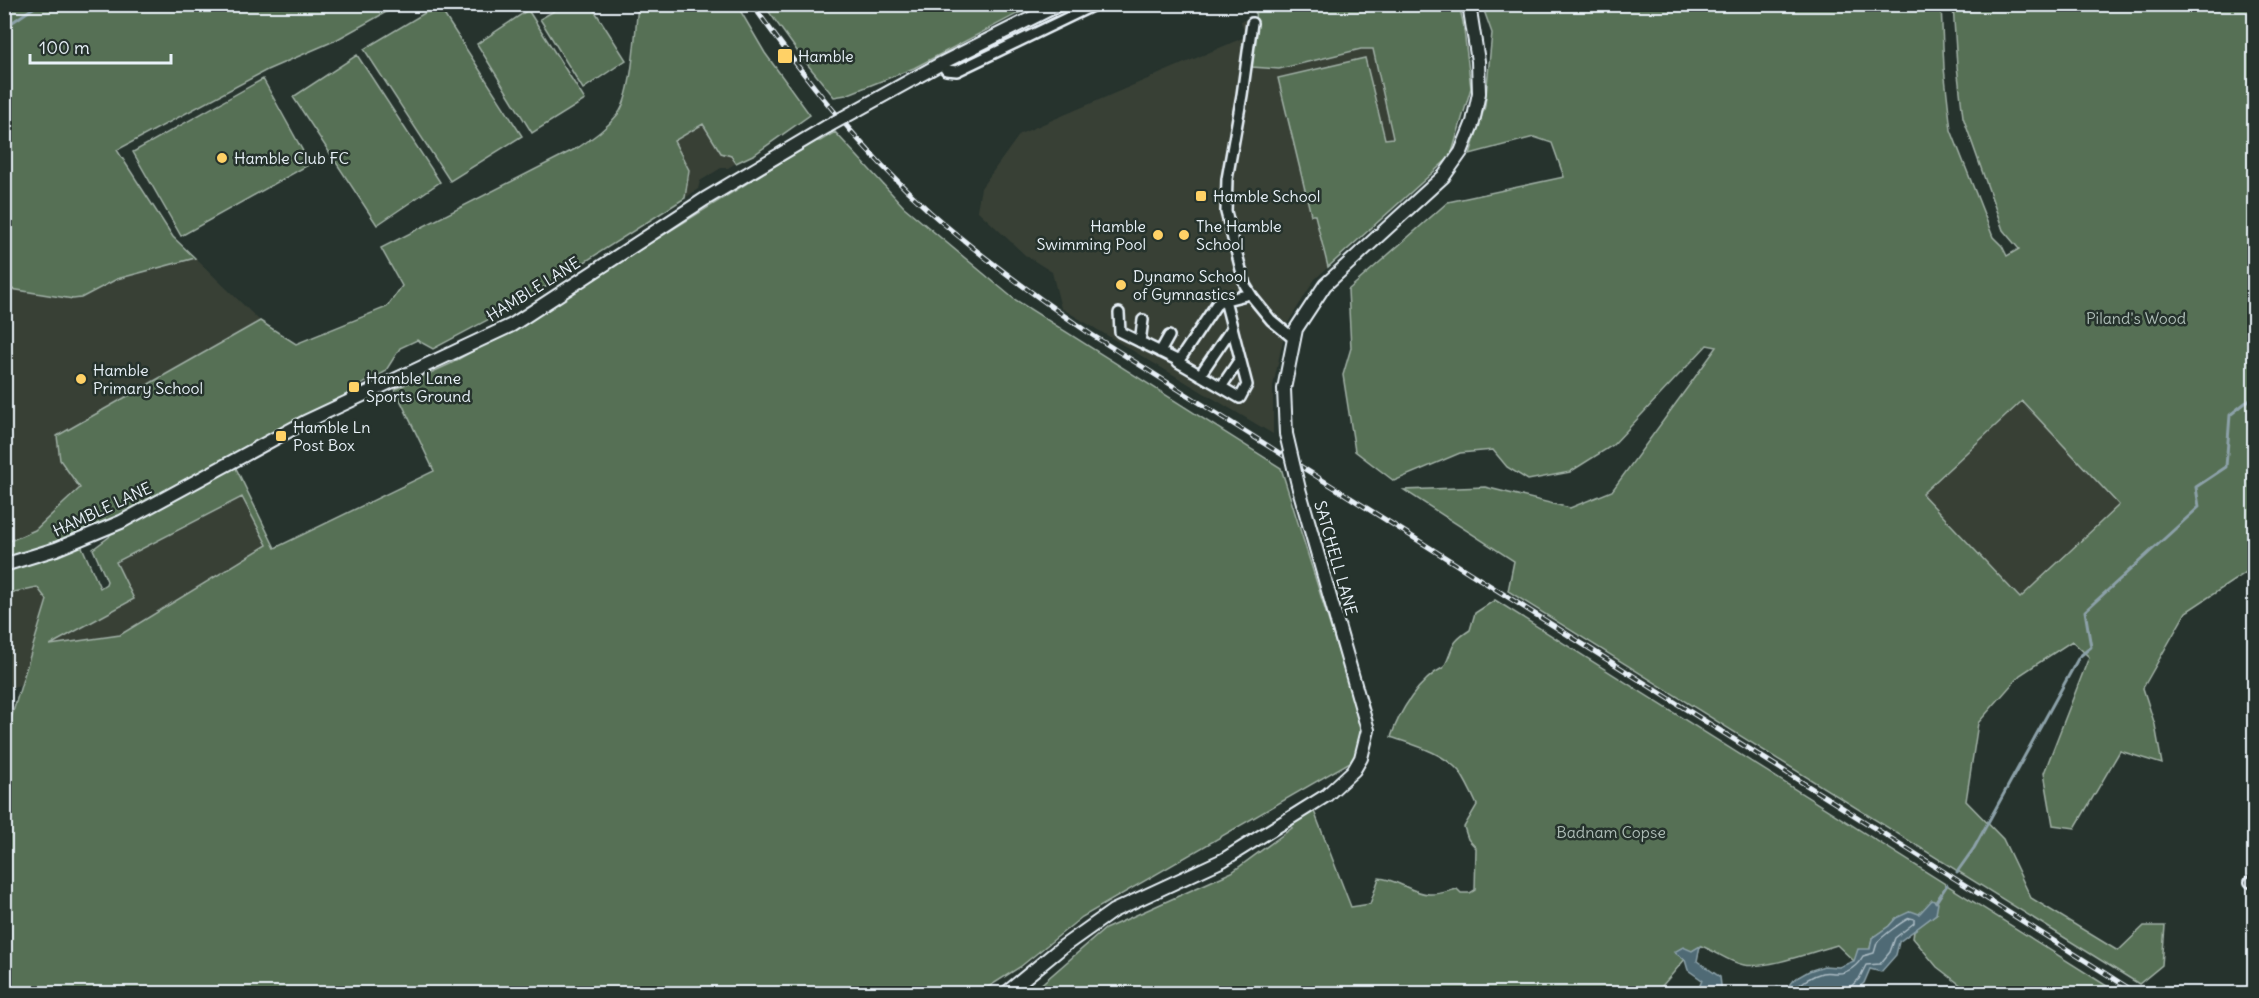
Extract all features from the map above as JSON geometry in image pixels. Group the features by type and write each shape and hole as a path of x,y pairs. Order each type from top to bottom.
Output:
{"street":[{"name":"HAMBLE LANE","path":"4,565 56,549 121,522 305,422 512,325 705,199 828,126 942,63 1060,4"},
{"path":"942,63 946,70 957,71 1096,4"},
{"name":"SATCHELL LANE","path":"1005,993 1061,948 1113,911 1223,860 1328,795 1354,770 1361,758 1368,730 1299,489 1286,434 1284,389 1296,329 1325,285 1444,177 1461,152 1473,122 1479,93 1478,61 1469,4"},
{"path":"1252,23 1227,179 1226,206 1245,285 1271,320 1294,339"},
{"path":"1179,361 1218,302 1250,294"},
{"path":"1119,313 1120,332 1179,361 1240,398 1247,385 1225,300"},
{"path":"1140,342 1143,320"},
{"path":"1200,375 1232,328"},
{"path":"1160,352 1169,336"},
{"path":"1221,387 1240,359"}],"shaded area":[{"name":"The Hamble School","path":"1256,5 1459,5 1471,88 1451,156 1315,279 1286,326 1273,386 1273,434 1061,308 1052,272 1025,255 977,210 981,188 1020,134 1245,37 1241,21 1256,17"},
{"path":"703,124 721,153 731,156 736,163 728,168 721,168 700,181 698,189 685,198 689,170 674,141"},
{"name":"Hamble Primary School","path":"195,258 260,321 57,436 60,460 81,488 35,530 5,543 4,288 73,299 81,298 117,279"},
{"path":"2022,401 2120,505 2020,599 1922,494"},
{"path":"241,496 267,545 60,671 48,646 134,599 115,562"},
{"path":"37,587 47,600 21,686 5,687 5,594"}],"green space":[{"path":"566,4 591,5 626,60 583,89 540,19"},
{"path":"4,5 399,5 334,41 267,70 117,150 173,237 195,258 117,279 81,298 73,299 5,288"},
{"path":"438,5 522,136 450,181 364,49"},
{"path":"638,5 737,5 765,53 810,115 755,154 736,163 731,156 721,153 703,124 674,141 689,170 685,198 525,300 433,349 417,340 400,348 385,372 364,383 305,422 233,462 275,548 434,471 395,389 450,364 528,319 815,141 820,141 835,132 904,207 1014,299 1281,468 1363,731 1360,749 1352,761 1082,917 1020,967 979,993 5,994 5,738 47,600 37,587 5,594 5,543 35,530 80,488 60,460 57,436 260,321 296,344 387,307 402,286 381,248 579,147 614,119 623,105 630,78","holes":["242,497 267,545 120,635 50,645 134,599 116,562","113,529 109,537 93,549 107,581 100,588 79,540"]},
{"path":"764,5 1034,5 914,68 846,95 834,97"},
{"path":"1256,5 1459,5 1471,88 1451,156 1328,267 1315,215 1311,215 1278,78 1365,58 1385,139 1393,138 1373,49 1361,49 1279,69 1252,67"},
{"name":"Piland's Wood","path":"1482,5 1941,5 1944,68 1951,130 1993,237 2002,246 2007,256 2019,249 2003,230 1963,117 1953,5 2254,5 2254,567 2186,612 2143,688 2155,725 2162,764 2120,751 2075,828 2053,825 2044,773 2089,657 2072,641 2020,675 1978,723 1966,801 2003,839 2031,898 2118,951 2144,926 2165,926 2162,965 2139,984 1508,591 1514,561 1404,490 1485,487 1570,508 1612,491 1717,347 1707,345 1613,445 1570,472 1528,480 1507,467 1493,450 1460,453 1394,481 1355,451 1343,375 1351,348 1348,290 1448,202 1564,177 1552,143 1534,137 1470,154 1485,106 1492,33","holes":["2022,401 2119,505 2020,598 1922,494"]},
{"path":"528,10 585,100 532,133 477,44"},
{"path":"357,55 440,182 377,225 293,97"},
{"name":"Hamble Club FC","path":"263,79 310,164 181,236 133,152"},
{"name":"Badnam Copse","path":"1495,600 2118,993 1968,993 1937,967 1913,938 1914,930 1936,914 1896,918 1872,938 1870,949 1854,961 1837,945 1754,966 1733,961 1701,946 1692,951 1656,993 1030,994 1105,929 1232,872 1292,828 1290,816 1312,806 1351,907 1370,904 1379,878 1429,894 1457,889 1461,893 1470,893 1475,890 1476,848 1468,839 1464,827 1477,805 1466,783 1459,771 1444,759 1391,737 1405,706 1426,680 1444,667 1455,643 1470,630 1475,613"}],"water":[{"path":"1932,900 1938,903 1936,914 1899,942 1896,955 1881,972 1870,969 1864,983 1852,993 1773,993 1777,987 1787,988 1793,980 1809,971 1824,966 1839,967 1854,961 1858,949 1870,949 1872,938 1896,918 1911,911 1919,914"},
{"path":"1700,946 1697,961 1720,977 1722,993 1697,993 1702,980 1688,970 1685,960 1674,952 1683,947 1692,951"}],"waterway":[{"path":"4,28 39,4"},
{"path":"1957,872 1974,848 2079,657 2091,647 2085,611 2199,507 2196,487 2226,467 2230,415 2254,396"},
{"path":"1936,902 1947,885"}],"railway":[{"path":"752,4 835,113 905,189 968,244 1048,304 1089,333 2138,994"}],"place":[{"name":"Hamble","path":"785,56"},
{"name":"Hamble Club FC","path":"222,158"},
{"name":"Hamble School","path":"1201,196"},
{"name":"Hamble Swimming Pool","path":"1158,235"},
{"name":"The Hamble School","path":"1184,235"},
{"name":"Dynamo School of Gymnastics","path":"1121,285"},
{"name":"Hamble Primary School","path":"81,379"},
{"name":"Hamble Lane Sports Ground","path":"354,387"},
{"name":"Hamble Ln Post Box","path":"281,436"}]}
